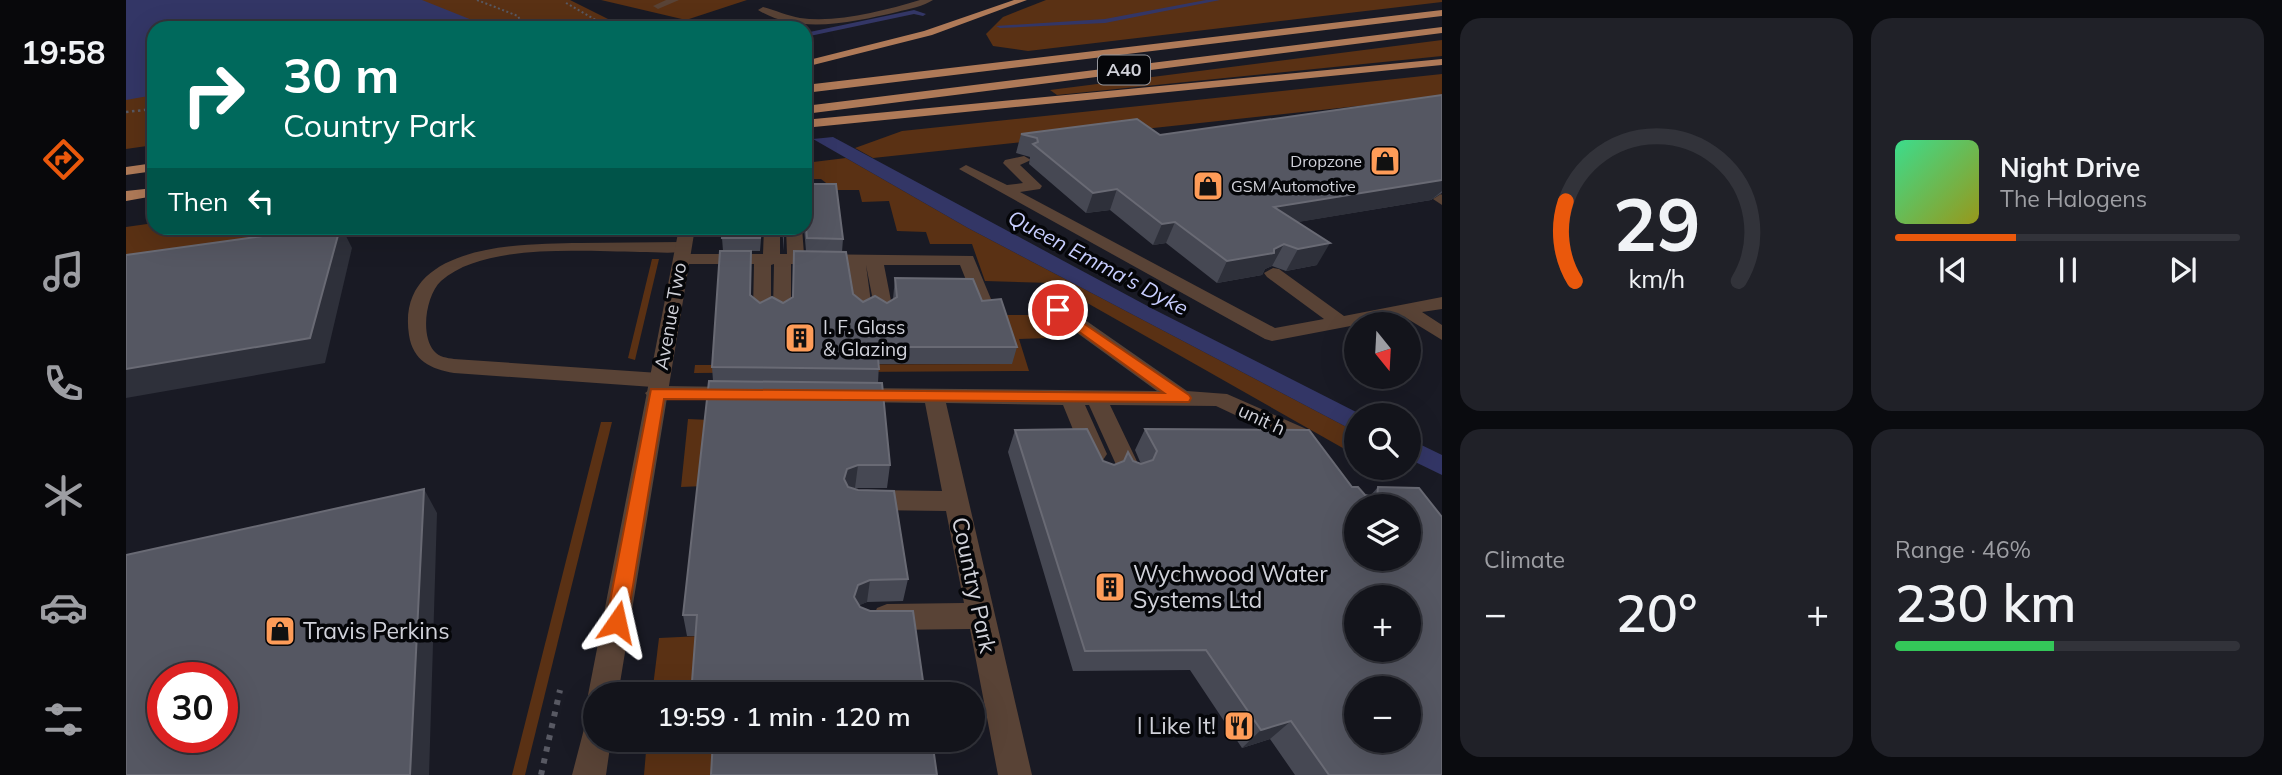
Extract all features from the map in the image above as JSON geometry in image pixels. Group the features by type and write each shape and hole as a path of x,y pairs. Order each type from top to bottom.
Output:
{"highway":[{"path":"812,62 928,33 1023,0"},
{"name":"A40","path":"812,88 1442,13"},
{"name":"A40","path":"812,109 1442,30"},
{"path":"812,123 1442,62"},
{"path":"126,171 147,168"},
{"path":"126,196 147,193"}],"street":[{"path":"658,6 675,0"},
{"path":"763,10 806,21 860,16 905,8 929,0"},
{"path":"1005,190 1035,186 1010,163 1024,160"},
{"path":"966,169 1272,335 1442,303"},
{"path":"773,235 782,311"},
{"path":"762,311 778,259 790,235"},
{"path":"754,394 450,366 429,358 421,345 418,329 420,295 432,279 453,266 486,255 521,248 683,245 778,259 967,260 986,312"},
{"name":"Avenue Two","path":"605,682 683,245"},
{"path":"855,260 863,310"},
{"path":"874,260 884,311"},
{"path":"1273,273 1340,322"},
{"path":"1058,310 1183,398"},
{"path":"1406,310 1442,334"},
{"path":"837,395 1183,398"},
{"name":"Country Park","path":"934,396 1014,775"},
{"path":"1071,397 1103,475"},
{"path":"1097,397 1131,474"},
{"name":"unit h","path":"1183,398 1219,399 1303,437 1323,463"},
{"path":"856,500 956,500"},
{"path":"868,617 980,616"},
{"path":"589,775 593,752"}],"path":[{"path":"477,0 518,16 520,21"},
{"path":"575,0 566,3 598,21"},
{"path":"126,112 147,110"}],"shaded area":[{"path":"126,0 570,0 612,21 147,21 147,146 126,149"},
{"path":"601,0 747,0 686,20"},
{"path":"1046,0 1442,2 1028,51 993,46 986,34 1003,17"},
{"path":"1442,40 1442,56 1057,95 1050,90"},
{"path":"1442,74 1442,97 873,158 855,148 902,131"},
{"path":"846,158 968,228 1344,426 1344,449 1052,283 985,281 972,244 930,244 926,232 897,231 889,201 862,202 859,190 835,190 821,179 812,179 812,162"},
{"path":"147,224 147,235 317,235 126,262 126,227"},
{"path":"652,259 659,259 635,360 628,358"},
{"path":"996,315 1038,315 1048,338 1019,339 1029,371 694,373 695,365 1012,364"},
{"path":"688,419 710,420 704,486 681,487"},
{"path":"601,422 612,422 525,775 512,775"},
{"path":"701,636 697,682 654,682 659,638"},
{"path":"646,752 717,752 715,775 644,775"}],"water":[{"path":"126,0 422,0 474,21 147,21 147,96 126,100"},
{"path":"833,137 1153,309 1344,406 1344,426 968,228 813,139"},
{"path":"1421,445 1442,455 1442,475 1421,465"}],"building":[{"path":"1442,95 1442,180 1274,207 1330,243 1298,249 1284,244 1274,249 1274,253 1227,261 1175,222 1162,224 1117,189 1093,193 1033,144 1038,142 1037,138 1021,134 1137,119 1160,135"},
{"path":"812,184 836,184 843,239 807,238 807,235 812,235"},
{"path":"270,235 338,235 310,338 126,369 126,255"},
{"path":"722,235 760,235 760,238 722,238"},
{"path":"720,251 751,251 750,295 760,303 772,297 783,303 793,297 794,251 846,252 853,294 863,302 875,296 887,303 897,297 895,278 973,279 982,301 1001,299 1017,347 877,347 879,369 712,367"},
{"path":"709,381 882,383 890,465 858,465 847,469 844,479 848,487 858,490 894,491 908,579 870,580 858,585 854,597 860,607 870,611 913,611 923,682 692,682 697,615 683,615"},
{"path":"1087,429 1103,461 1114,465 1124,461 1128,452 1133,461 1141,464 1153,460 1157,451 1145,429 1309,430 1344,480 1352,487 1358,487 1364,494 1344,494 1344,571 1421,571 1421,494 1377,494 1378,487 1419,488 1442,517 1442,775 1329,775 1291,721 1261,730 1206,650 1085,651 1015,430"},
{"name":"Travis Perkins","path":"424,489 410,775 126,775 126,555"},
{"path":"712,752 934,752 937,775 711,775"}],"waterway":[{"path":"1000,26 1105,21 1217,0"},
{"path":"812,34 914,12 923,14"}],"place":[{"name":"Dropzone","path":"1385,161"},
{"name":"GSM Automotive","path":"1208,186"},
{"name":"I. F. Glass & Glazing","path":"800,338"},
{"name":"Wychwood Water Systems Ltd","path":"1110,587"},
{"name":"Travis Perkins","path":"280,631"},
{"name":"I Like It!","path":"1239,726"}],"route":[{"path":"617,622 656,393 1183,398 1058,310"}],"water label":[{"name":"Queen Emma's Dyke","path":"1098,263"}]}
